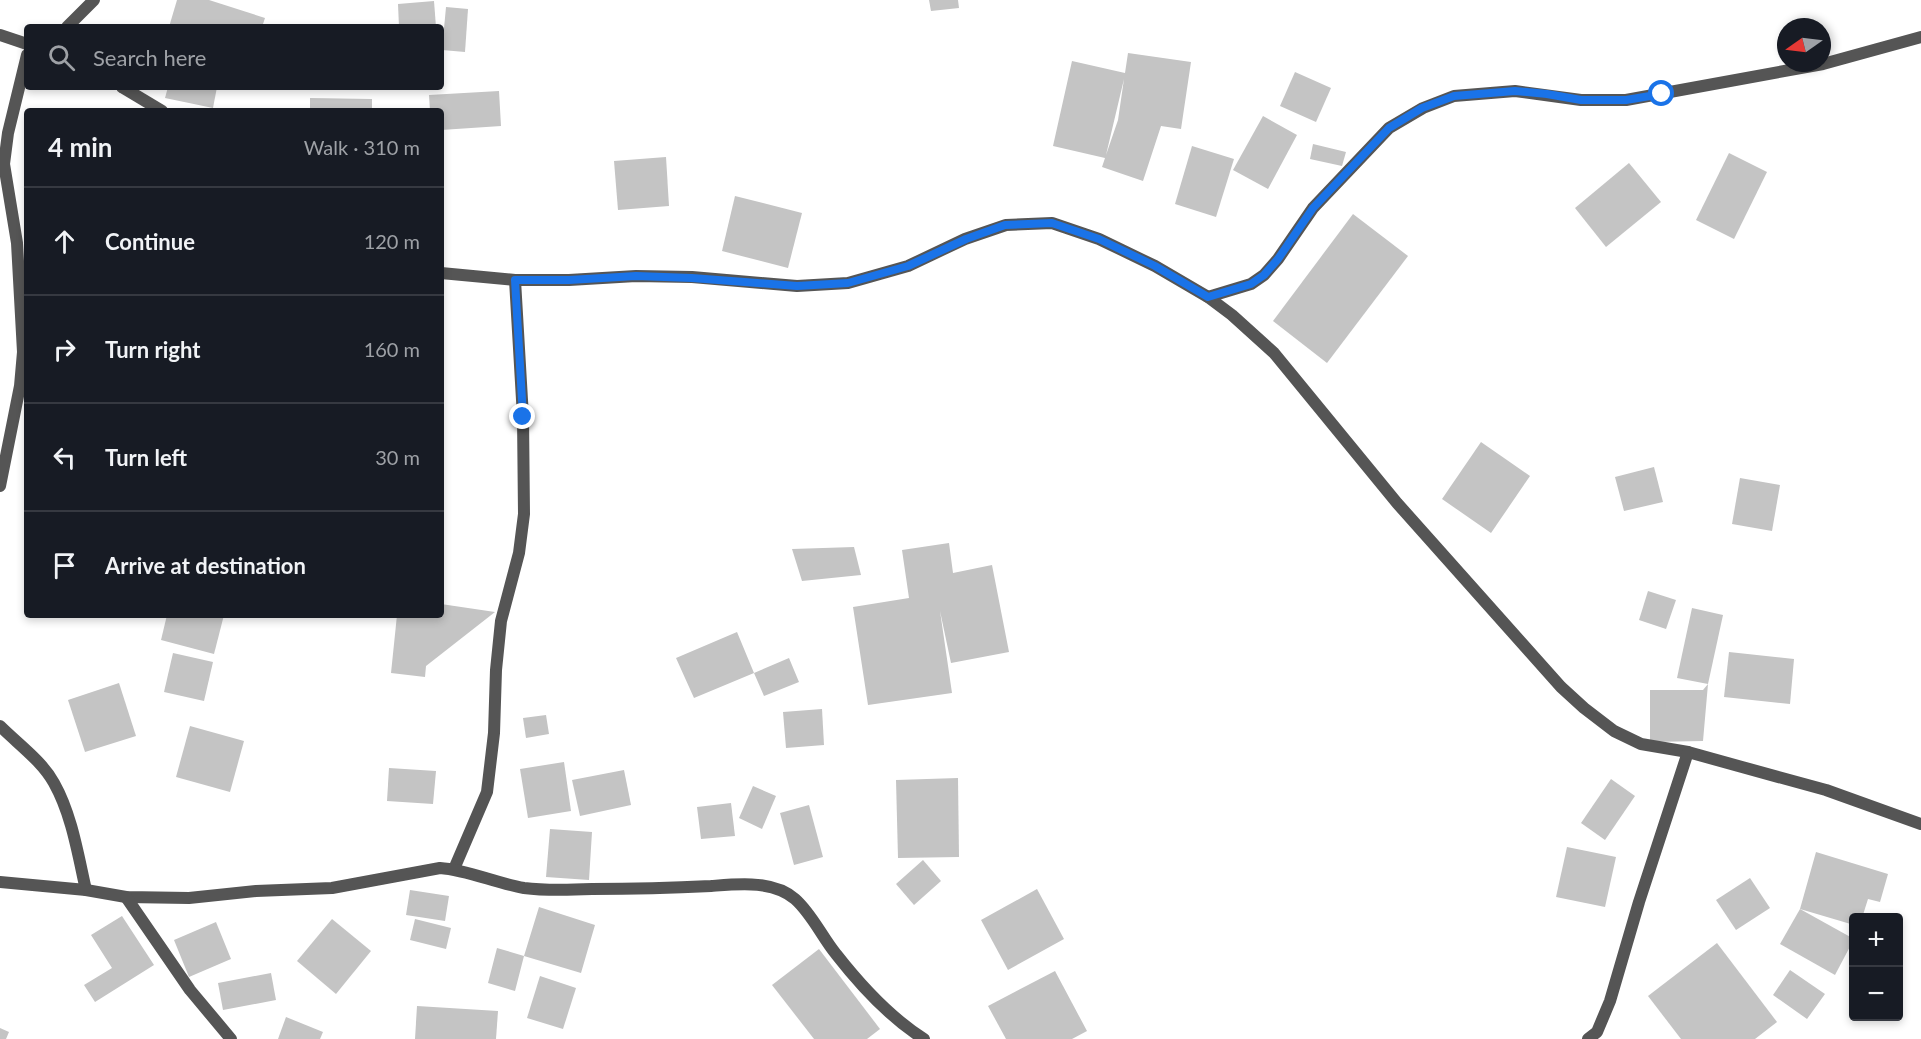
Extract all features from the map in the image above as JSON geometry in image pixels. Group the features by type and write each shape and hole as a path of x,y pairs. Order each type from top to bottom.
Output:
{"street":[{"path":"69,24 94,0"},
{"path":"0,35 24,43"},
{"path":"1208,297 1251,284 1264,275 1278,259 1313,208 1389,128 1422,108 1454,96 1515,91 1581,100 1626,100 1823,64 1921,37"},
{"path":"0,486 13,415 21,386 23,352 17,243 4,164 8,133 24,67"},
{"path":"127,90 157,108"},
{"path":"444,273 515,280 636,276 692,278 797,286 848,283 908,266 966,239 1005,225 1052,223 1099,239 1155,266 1208,297 1233,315 1274,353 1397,503 1561,687 1584,708 1623,735 1641,744 1688,753 1826,790 1921,824"},
{"path":"454,869 487,792 494,733 496,670 501,621 519,553 524,514 523,417 515,280"},
{"path":"0,726 42,766 54,783 68,816 86,890"},
{"path":"1588,1039 1598,1032 1610,1001 1639,902 1688,753"},
{"path":"0,882 86,890 126,897 189,898 256,891 332,888 440,868 454,869 500,883 549,890 653,889 752,884 777,889 795,898 835,953 872,996 902,1025 924,1039"},
{"path":"126,897 190,990 231,1039"}],"building":[{"path":"177,0 209,0 265,18 263,24 170,24"},
{"path":"929,0 958,0 959,8 931,11"},
{"path":"434,1 436,24 399,24 398,4"},
{"path":"446,7 468,9 465,52 444,50"},
{"path":"1128,53 1191,62 1181,129 1161,126 1143,181 1102,167 1105,158 1053,146 1072,61 1125,73","holes":["1124,79 1118,120 1106,155"]},
{"path":"1295,72 1331,88 1316,122 1280,106"},
{"path":"167,90 216,90 213,108 165,98"},
{"path":"499,91 501,126 444,130 444,108 430,108 429,95"},
{"path":"310,98 372,99 372,108 310,108"},
{"path":"1263,116 1297,135 1268,189 1233,170"},
{"path":"1313,144 1346,152 1342,166 1310,159"},
{"path":"1192,146 1234,159 1216,217 1175,204"},
{"path":"1729,153 1767,172 1734,239 1696,220"},
{"path":"666,157 669,206 618,210 614,161"},
{"path":"1629,163 1661,202 1606,247 1575,208"},
{"path":"735,196 802,213 788,268 722,251"},
{"path":"1353,214 1408,256 1327,363 1273,321"},
{"path":"1481,442 1530,476 1491,533 1442,499"},
{"path":"1654,467 1663,502 1624,511 1615,477"},
{"path":"1740,478 1780,485 1772,531 1732,524"},
{"path":"949,543 953,573 992,565 1009,652 951,663 940,611 952,693 868,705 853,607 909,598 902,550"},
{"path":"854,547 861,575 802,581 792,549"},
{"path":"1648,591 1676,600 1666,629 1639,620"},
{"path":"444,604 495,612 426,666 425,677 391,673 397,618 444,618"},
{"path":"1692,608 1723,615 1708,684 1677,678"},
{"path":"166,618 223,618 214,654 161,640"},
{"path":"737,632 754,673 694,698 676,658"},
{"path":"1729,652 1794,659 1790,704 1724,697"},
{"path":"173,653 213,662 204,701 164,692"},
{"path":"789,658 799,682 764,696 754,673"},
{"path":"119,683 136,736 85,752 68,700"},
{"path":"1708,684 1703,741 1650,742 1650,690 1703,690"},
{"path":"822,709 824,745 786,748 783,712"},
{"path":"546,715 549,734 526,738 523,718"},
{"path":"190,726 244,741 230,792 176,777"},
{"path":"564,762 571,811 528,818 520,769"},
{"path":"389,768 436,771 433,804 387,801"},
{"path":"624,770 631,805 580,816 572,780"},
{"path":"958,778 959,857 898,858 896,780"},
{"path":"1611,779 1635,796 1605,840 1581,823"},
{"path":"753,786 776,796 762,829 739,818"},
{"path":"731,803 735,836 701,839 697,807"},
{"path":"809,805 823,857 794,865 780,813"},
{"path":"550,829 592,832 589,880 546,877"},
{"path":"1567,847 1616,857 1605,907 1556,897"},
{"path":"1816,852 1888,874 1880,902 1868,899 1864,913 1849,913 1849,924 1800,909"},
{"path":"923,860 941,881 914,905 896,884"},
{"path":"1750,878 1770,908 1736,930 1716,900"},
{"path":"1037,889 1064,939 1008,970 981,920"},
{"path":"410,890 449,896 445,921 406,915"},
{"path":"539,907 595,925 581,973 524,956"},
{"path":"1800,909 1849,936 1849,948 1835,975 1780,944"},
{"path":"122,916 154,965 95,1002 84,985 112,968 91,935"},
{"path":"332,919 371,951 336,994 297,961"},
{"path":"415,919 451,928 446,949 410,940"},
{"path":"216,922 231,959 189,977 174,940"},
{"path":"1717,943 1777,1022 1755,1039 1681,1039 1648,996"},
{"path":"497,948 524,956 515,991 488,983"},
{"path":"819,949 880,1029 867,1039 814,1039 772,985"},
{"path":"1790,970 1825,994 1807,1019 1773,995"},
{"path":"1055,971 1087,1031 1072,1039 1006,1039 988,1006"},
{"path":"271,973 276,1000 223,1010 218,983"},
{"path":"540,976 576,988 563,1029 527,1018"},
{"path":"417,1006 498,1011 496,1039 415,1039"},
{"path":"286,1017 323,1032 320,1039 278,1039"},
{"path":"0,1028 9,1032 6,1039 0,1039"}],"route":[{"path":"523,417 515,280 636,276 797,286 848,283 908,266 966,239 1005,225 1052,223 1099,239 1155,266 1208,297 1251,284 1264,275 1278,259 1313,208 1389,128 1422,108 1454,96 1515,91 1581,100 1626,100 1662,94"}]}
